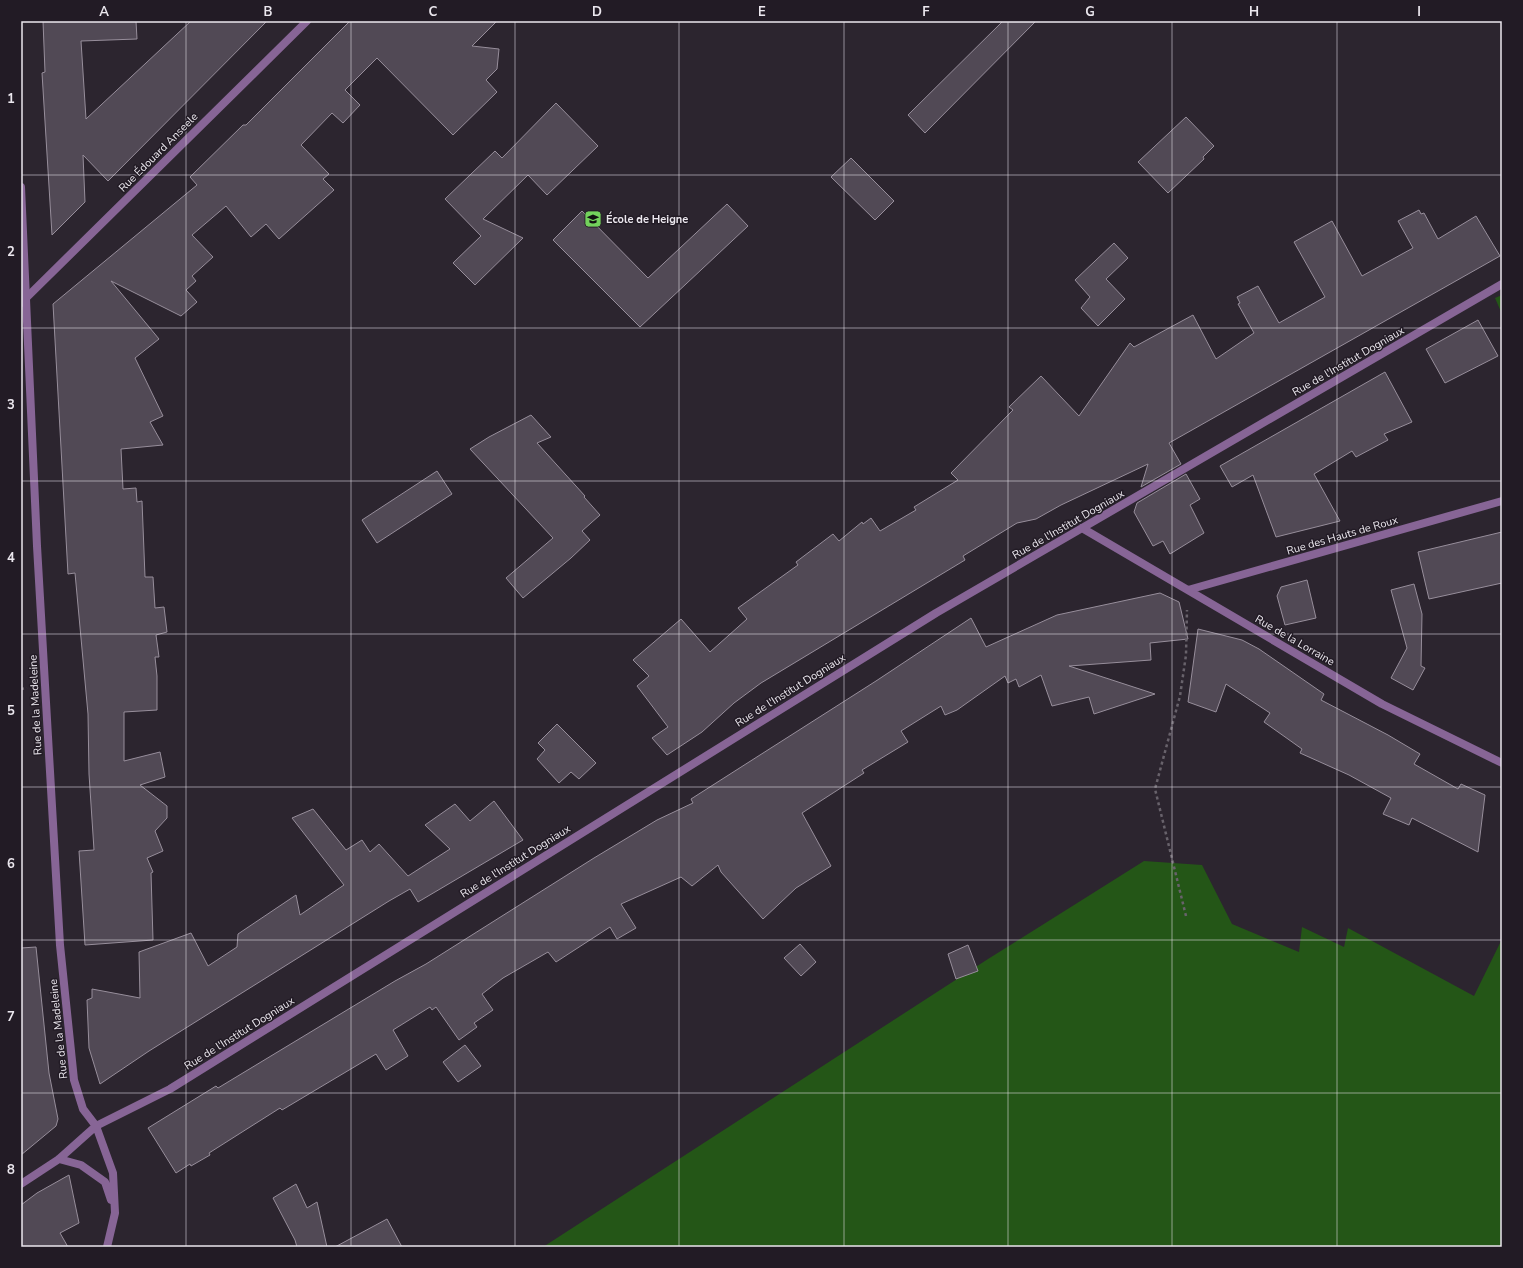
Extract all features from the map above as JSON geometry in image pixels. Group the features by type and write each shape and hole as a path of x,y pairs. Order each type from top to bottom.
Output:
{"street":[{"name":"Rue Édouard Anseele","path":"23,301 307,21"},
{"name":"Rue de la Madeleine","path":"21,187 23,301 60,945 74,1080 84,1109 96,1126 113,1173 115,1213 107,1247"},
{"name":"Rue de l'Institut Dogniaux","path":"21,1184 59,1159 96,1126 170,1089 936,613 1502,284"},
{"name":"Rue des Hauts de Roux","path":"1188,590 1502,501"},
{"name":"Rue de la Lorraine","path":"1082,528 1382,704 1502,763"},
{"path":"59,1159 81,1165 105,1182 115,1213"}],"path":[{"path":"1186,916 1155,789 1180,696 1186,654 1188,590"}],"green space":[{"path":"1502,295 1502,314 1495,298"},
{"path":"1144,861 1202,865 1232,924 1299,952 1302,927 1344,947 1348,928 1474,996 1502,939 1502,1247 543,1247 988,959"}],"building":[{"path":"43,21 136,21 137,39 81,41 86,119 191,21 267,21 108,181 83,155 85,202 52,235 42,73 45,72"},
{"path":"350,21 497,21 472,46 499,49 497,69 486,80 497,92 453,135 377,58 345,90 360,105 343,123 332,113 301,145 329,174 323,179 334,190 279,239 266,224 251,237 226,206 192,235 213,257 192,276 196,281 186,290 197,302 181,316 111,281 159,339 135,358 163,416 150,422 163,445 121,449 123,489 136,488 137,502 142,501 145,577 153,577 155,608 164,607 167,632 156,635 159,657 155,657 157,676 157,710 124,712 124,761 160,752 165,777 140,785 167,806 167,818 155,831 163,851 147,858 153,872 151,873 153,940 85,945 79,851 94,850 89,774 88,714 75,573 68,574 53,304 197,185 190,177 243,125 246,125"},
{"path":"1003,21 1036,21 925,133 908,115"},
{"path":"556,103 598,146 547,195 528,175 483,219 523,238 475,285 453,263 481,236 445,199 495,151 502,158"},
{"path":"1186,117 1214,146 1203,157 1204,159 1168,193 1138,162"},
{"path":"851,158 894,201 875,220 831,177"},
{"path":"727,204 748,226 640,327 553,240 582,211 648,278"},
{"path":"1419,210 1421,214 1424,213 1438,239 1476,216 1500,256 1169,443 1181,464 1141,487 1148,464 1061,505 1036,519 1017,523 963,556 965,560 761,683 734,703 702,732 667,755 652,738 668,727 637,686 649,676 633,660 681,619 710,652 747,619 738,608 798,565 796,562 833,534 839,541 862,522 863,524 871,518 880,531 916,510 914,507 958,480 951,473 1013,410 1009,407 1041,376 1079,416 1130,343 1134,347 1193,315 1216,359 1254,333 1238,304 1240,303 1237,297 1258,286 1279,323 1325,297 1294,242 1332,221 1362,276 1413,248 1398,221"},
{"path":"1114,243 1128,258 1106,279 1125,299 1098,326 1081,308 1090,297 1075,280"},
{"path":"1478,320 1498,356 1445,383 1426,349"},
{"path":"1385,372 1412,422 1384,434 1388,440 1356,457 1352,451 1314,474 1340,521 1276,537 1253,475 1232,487 1220,466"},
{"path":"531,415 551,437 537,443 585,496 584,497 600,515 582,531 590,540 523,598 506,578 553,538 470,449 489,437"},
{"path":"437,471 452,494 377,543 362,520"},
{"path":"1186,474 1200,499 1190,505 1204,533 1170,554 1163,541 1153,546 1134,512 1137,503"},
{"path":"1502,532 1502,583 1429,599 1418,552"},
{"path":"1307,580 1316,618 1285,625 1277,596 1281,587"},
{"path":"1414,584 1422,614 1421,666 1425,668 1413,690 1391,678 1407,648 1391,590"},
{"path":"1160,593 1179,602 1188,639 1150,643 1151,660 1069,666 1155,694 1094,714 1089,697 1052,706 1041,675 1019,687 1016,679 1008,683 1005,676 957,710 945,715 941,706 901,731 908,742 862,770 864,773 802,813 831,866 796,888 763,919 721,872 718,865 692,886 681,877 621,904 636,928 617,939 610,927 556,962 548,952 503,978 482,994 493,1010 474,1023 477,1027 459,1040 436,1007 432,1010 430,1007 393,1030 408,1056 386,1070 376,1054 282,1110 280,1108 209,1153 210,1155 191,1166 190,1164 176,1173 148,1128 216,1086 218,1088 395,981 426,964 657,820 693,803 691,799 876,681 971,618 986,647 1057,615"},
{"path":"1198,629 1242,640 1259,649 1324,694 1321,700 1388,735 1420,754 1414,764 1458,789 1461,784 1485,795 1478,852 1412,818 1409,825 1383,814 1391,798 1349,775 1300,753 1302,749 1264,722 1270,713 1226,684 1216,712 1188,702"},
{"path":"557,724 596,763 579,779 571,772 559,783 537,759 545,750 538,743"},
{"path":"494,801 523,840 418,902 410,889 389,901 149,1051 100,1084 89,1048 87,1000 92,998 92,989 140,998 139,952 191,933 208,966 237,947 238,934 296,895 300,915 344,885 292,818 313,809 346,850 362,840 370,852 379,844 408,876 450,849 425,825 455,804 470,821"},
{"path":"800,944 816,962 801,976 784,958"},
{"path":"968,945 978,971 956,979 948,954"},
{"path":"36,947 49,1073 58,1119 56,1126 21,1155 21,948"},
{"path":"465,1045 481,1066 458,1082 443,1062"},
{"path":"69,1175 79,1223 60,1233 68,1247 21,1247 21,1205 37,1193"},
{"path":"296,1184 307,1208 317,1202 327,1247 297,1247 295,1240 273,1198"},
{"path":"387,1219 402,1247 335,1247"}],"place":[{"name":"École de Heigne","path":"593,219"}]}
